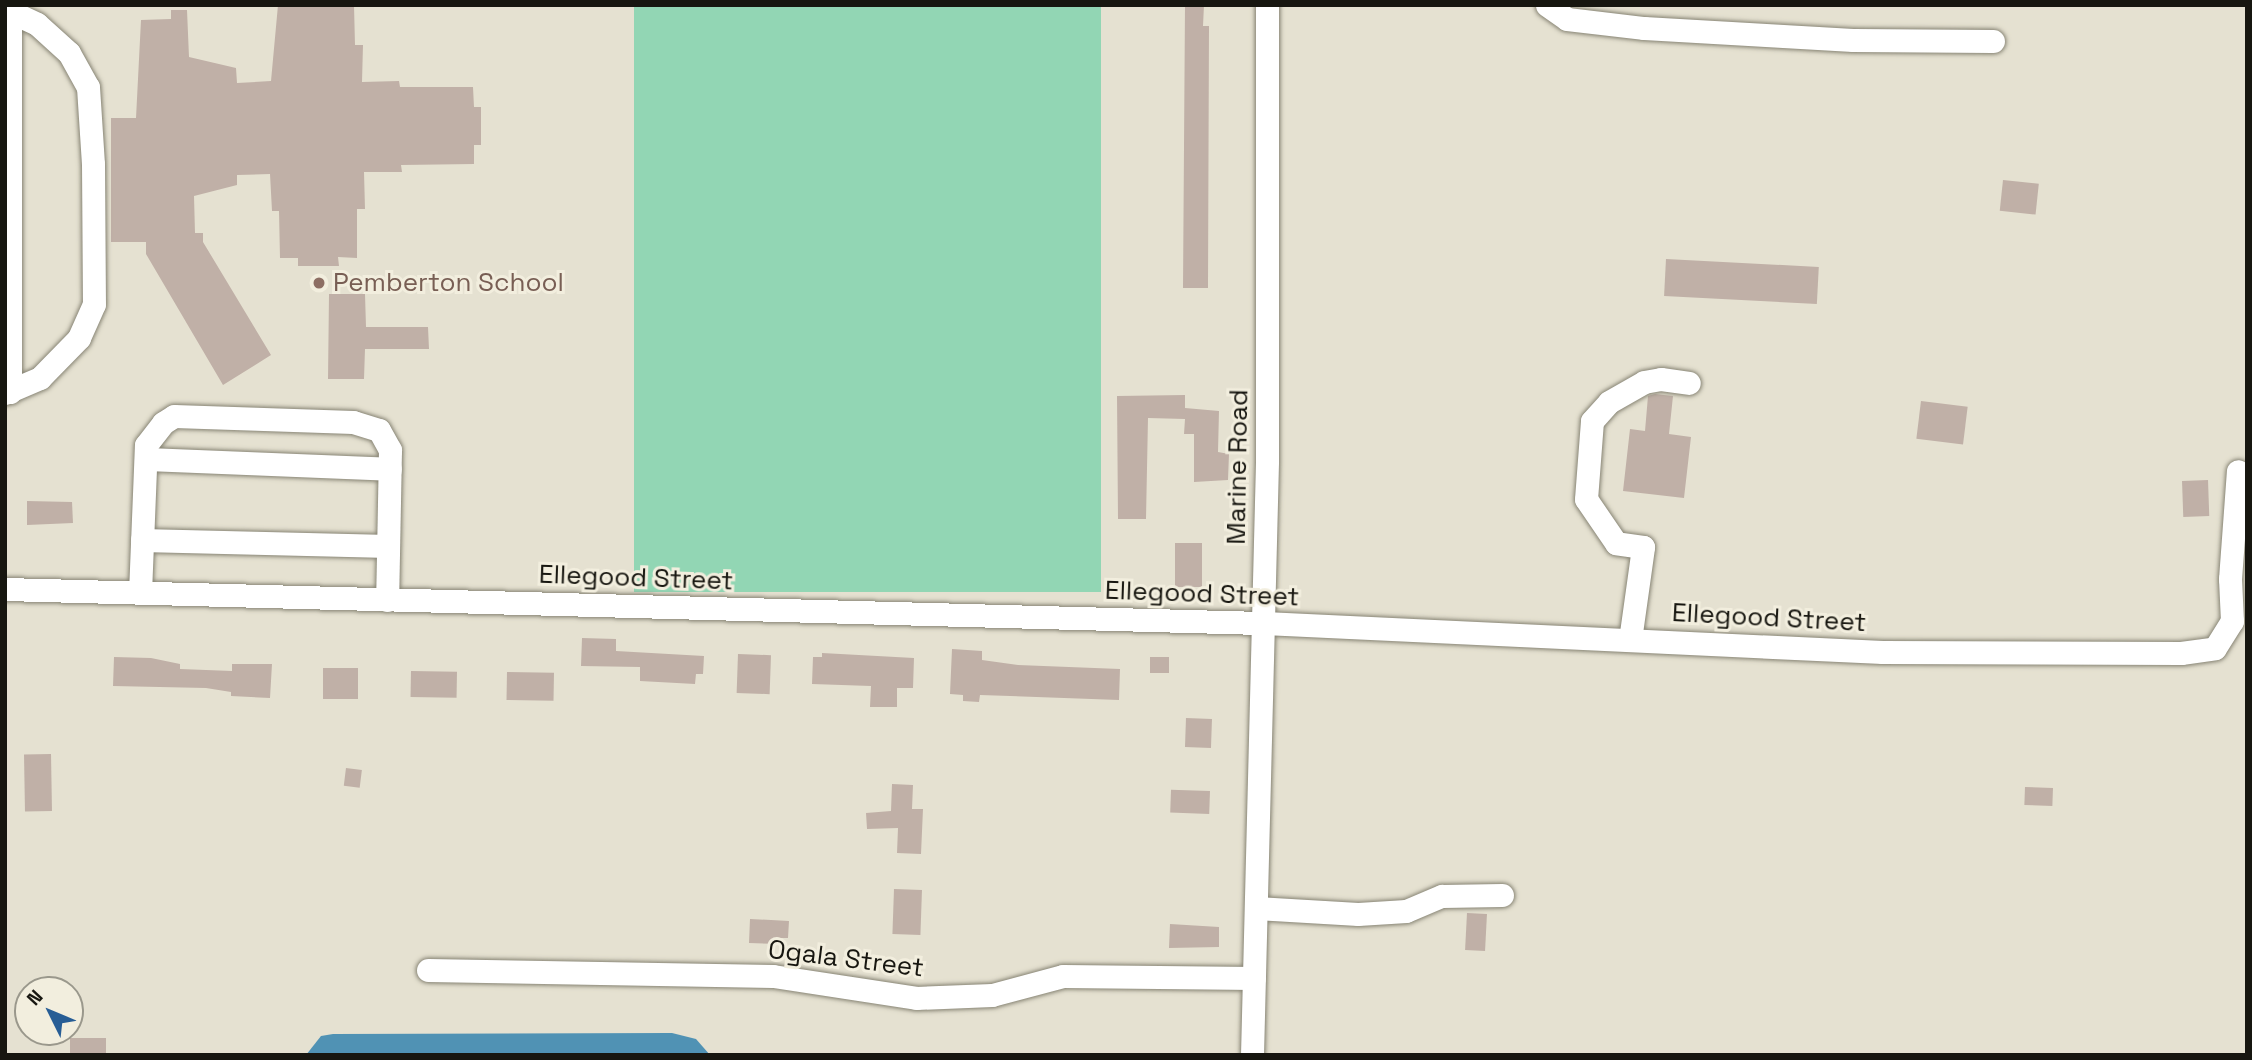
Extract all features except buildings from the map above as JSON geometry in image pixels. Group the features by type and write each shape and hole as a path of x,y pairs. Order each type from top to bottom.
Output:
{"street":[{"name":"Marine Road","path":"1252,1055 1264,623 1267,5"},
{"path":"1547,5 1567,19 1644,28 1853,40 1993,41"},
{"path":"8,9 37,24 69,53 88,87 94,304 79,338 40,378 8,392 8,9"},
{"path":"1630,640 1643,547 1616,543 1587,499 1592,421 1609,402 1644,382 1661,379 1689,383"},
{"path":"140,593 146,459 152,434 174,416 368,424 386,440 390,469 387,600"},
{"path":"146,459 390,469"},
{"name":"Ellegood Street","path":"5,589 1264,623 1882,652 2181,653 2215,648 2232,621 2230,579 2238,471"},
{"path":"142,540 388,546"},
{"path":"1256,908 1370,913 1406,911 1443,896 1502,895"},
{"name":"Ogala Street","path":"428,970 774,976 916,998 992,995 1063,976 1254,978"}],"green space":[{"path":"634,5 1101,5 1101,592 634,592"}],"water":[{"path":"672,1033 696,1039 710,1055 306,1055 321,1036 333,1034"}],"place":[{"name":"Pemberton School","path":"319,283"}]}
